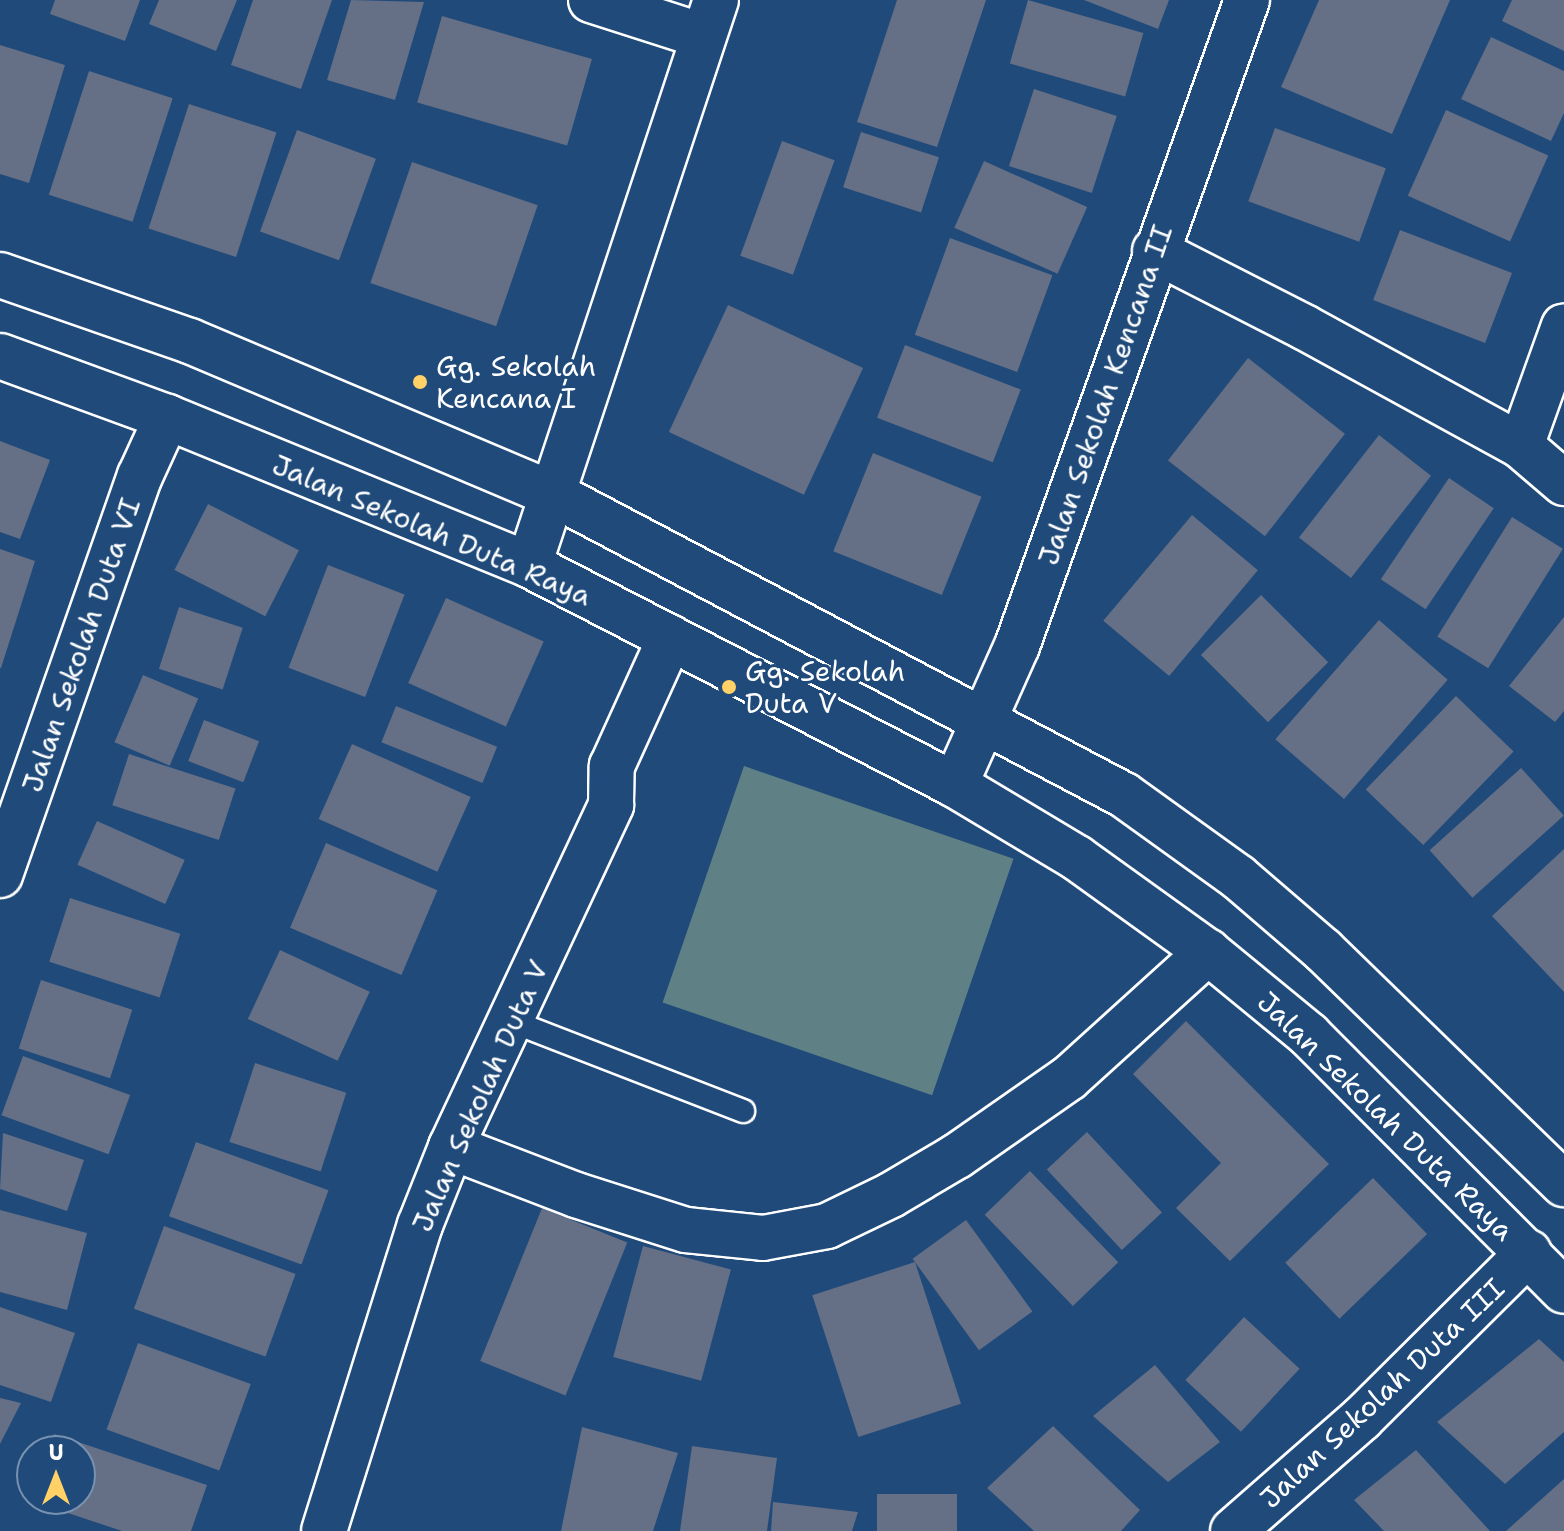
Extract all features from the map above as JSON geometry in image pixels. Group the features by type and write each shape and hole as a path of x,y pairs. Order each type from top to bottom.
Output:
{"street":[{"path":"529,565 710,18 591,0"},
{"name":"Jalan Sekolah Kencana II","path":"955,785 1017,646 1155,251 1247,0"},
{"path":"1155,251 1304,327 1521,446 1564,483"},
{"path":"0,275 190,341 553,494 1124,795 1238,877 1323,950 1564,1184"},
{"path":"1521,446 1564,326"},
{"name":"Jalan Sekolah Duta Raya","path":"0,356 167,417 529,565 955,785 1077,858 1208,952 1309,1035 1529,1252 1564,1291"},
{"name":"Jalan Sekolah Duta VI","path":"0,875 140,476 167,417"},
{"name":"Jalan Sekolah Duta V","path":"324,1531 420,1225 451,1147 611,805 638,783 683,645"},
{"path":"451,1147 576,1195 686,1230 763,1238 827,1226 891,1195 957,1156 1069,1078 1208,952"},
{"name":"Jalan Sekolah Duta III","path":"1233,1531 1362,1418 1529,1252"}],"lane":[{"path":"511,1021 743,1111"}],"green space":[{"path":"744,766 1013,859 932,1095 663,1002"}],"building":[{"path":"55,0 140,0 125,41 50,14"},
{"path":"159,0 237,0 216,51 149,24"},
{"path":"253,0 332,0 301,89 231,65"},
{"path":"351,0 424,2 395,100 327,80"},
{"path":"897,0 986,0 937,147 857,122"},
{"path":"1028,0 1143,33 1125,97 1010,63"},
{"path":"1084,0 1169,0 1158,29"},
{"path":"1319,0 1450,0 1392,134 1281,87"},
{"path":"1512,0 1564,0 1564,51 1502,21"},
{"path":"442,16 592,59 567,146 417,103"},
{"path":"1491,37 1564,71 1564,113 1551,141 1461,99"},
{"path":"0,45 65,65 29,183 0,174"},
{"path":"89,71 173,98 133,222 49,195"},
{"path":"1034,89 1117,116 1092,193 1009,166"},
{"path":"189,104 276,132 236,257 149,229"},
{"path":"1446,110 1548,156 1510,241 1408,196"},
{"path":"1275,128 1386,168 1359,242 1248,201"},
{"path":"297,130 376,159 339,260 260,231"},
{"path":"861,132 939,157 921,213 843,187"},
{"path":"782,141 835,160 793,275 740,256"},
{"path":"984,161 1087,207 1058,274 954,228"},
{"path":"412,162 538,205 496,326 370,283"},
{"path":"1400,230 1512,273 1485,343 1373,300"},
{"path":"950,238 1052,275 1017,372 915,335"},
{"path":"728,305 863,368 804,495 669,432"},
{"path":"905,345 1021,389 993,462 877,418"},
{"path":"1248,358 1345,434 1265,536 1168,460"},
{"path":"1379,435 1431,476 1351,578 1299,537"},
{"path":"0,441 50,460 20,539 0,532"},
{"path":"873,453 981,497 942,595 833,551"},
{"path":"1449,478 1494,508 1426,609 1381,579"},
{"path":"208,504 299,550 265,616 174,570"},
{"path":"1192,515 1258,570 1169,676 1103,621"},
{"path":"1512,517 1563,549 1488,668 1437,637"},
{"path":"0,549 35,561 1,668 0,668"},
{"path":"328,565 405,594 365,697 289,668"},
{"path":"1261,595 1328,662 1268,722 1201,655"},
{"path":"446,598 544,642 506,726 408,683"},
{"path":"179,607 243,628 223,690 159,669"},
{"path":"1564,617 1564,711 1555,722 1509,686"},
{"path":"1379,620 1448,680 1344,799 1275,739"},
{"path":"143,675 198,698 170,766 114,742"},
{"path":"1456,696 1514,752 1423,845 1366,790"},
{"path":"396,706 497,747 482,783 381,742"},
{"path":"204,720 259,741 243,782 188,761"},
{"path":"352,744 471,797 437,872 319,819"},
{"path":"129,754 236,789 219,840 112,805"},
{"path":"1521,768 1564,816 1472,898 1430,850"},
{"path":"97,821 185,860 165,904 77,865"},
{"path":"326,843 437,890 401,975 290,928"},
{"path":"1564,849 1564,992 1492,916"},
{"path":"70,898 180,934 160,998 49,962"},
{"path":"280,950 370,992 338,1061 248,1019"},
{"path":"41,980 132,1010 110,1078 19,1048"},
{"path":"1186,1021 1329,1164 1230,1261 1176,1208 1221,1163 1133,1074"},
{"path":"23,1056 130,1095 109,1154 1,1115"},
{"path":"255,1063 346,1093 321,1172 229,1142"},
{"path":"1087,1132 1162,1212 1122,1250 1047,1170"},
{"path":"3,1133 84,1160 67,1211 0,1189"},
{"path":"196,1142 328,1190 301,1264 169,1216"},
{"path":"1030,1171 1118,1262 1073,1306 985,1215"},
{"path":"1373,1178 1427,1234 1339,1319 1285,1263"},
{"path":"542,1208 627,1242 565,1395 480,1361"},
{"path":"0,1210 87,1233 67,1310 0,1292"},
{"path":"966,1220 1032,1311 979,1350 913,1259"},
{"path":"164,1226 296,1274 265,1357 134,1309"},
{"path":"643,1246 731,1270 701,1381 613,1357"},
{"path":"915,1262 961,1404 858,1437 812,1295"},
{"path":"0,1307 75,1333 51,1402 0,1385"},
{"path":"1244,1317 1300,1369 1241,1432 1185,1380"},
{"path":"1539,1339 1564,1362 1564,1432 1505,1484 1437,1422"},
{"path":"138,1343 251,1384 219,1470 107,1429"},
{"path":"1155,1365 1220,1442 1168,1482 1093,1416"},
{"path":"0,1398 21,1403 0,1444"},
{"path":"1053,1426 1140,1510 1121,1531 1034,1531 987,1488"},
{"path":"582,1427 678,1453 653,1531 561,1531"},
{"path":"692,1446 777,1458 767,1531 680,1531"},
{"path":"96,1448 207,1485 191,1531 122,1531 74,1515 96,1515"},
{"path":"1416,1450 1490,1531 1384,1531 1354,1500"},
{"path":"1564,1479 1564,1531 1506,1531"},
{"path":"877,1494 957,1494 957,1531 877,1531"},
{"path":"773,1502 858,1512 852,1531 771,1531"}],"place":[{"name":"Gg. Sekolah Kencana I","path":"420,382"},
{"name":"Gg. Sekolah Duta V","path":"729,687"}]}
